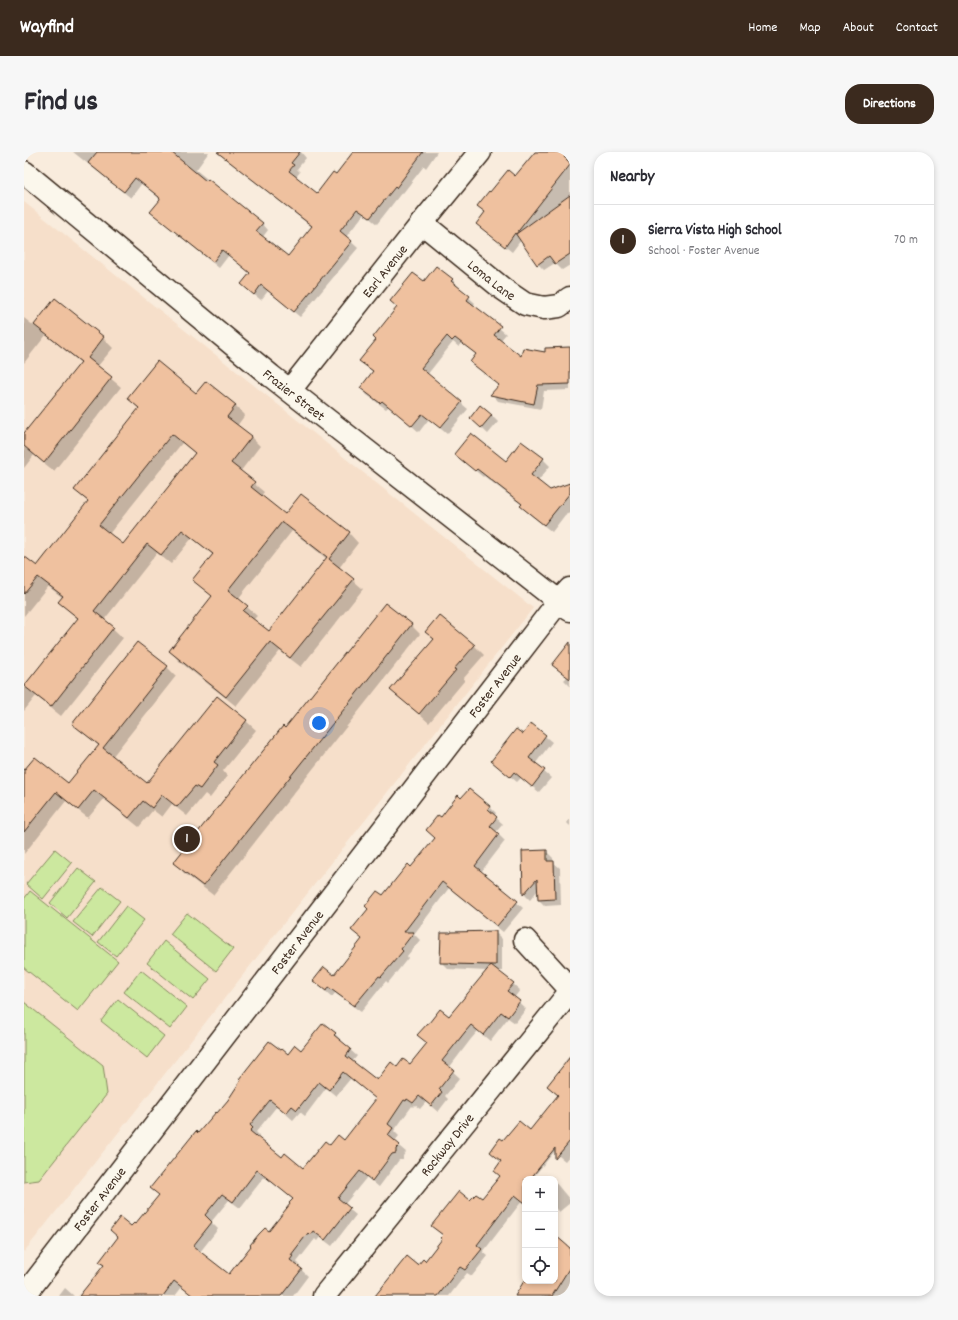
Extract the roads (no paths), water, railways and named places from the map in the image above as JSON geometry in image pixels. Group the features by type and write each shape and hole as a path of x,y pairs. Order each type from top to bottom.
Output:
{"street":[{"name":"Earl Avenue","path":"290,390 480,152"},
{"name":"Frazier Street","path":"24,172 271,376 566,600"},
{"name":"Loma Lane","path":"422,223 503,289 525,304 544,308 559,306 570,298"},
{"name":"Foster Avenue","path":"24,1296 566,600"},
{"name":"Rockway Drive","path":"324,1296 570,990 525,940"}],"place":[{"name":"Sierra Vista High School","path":"187,839"}]}
